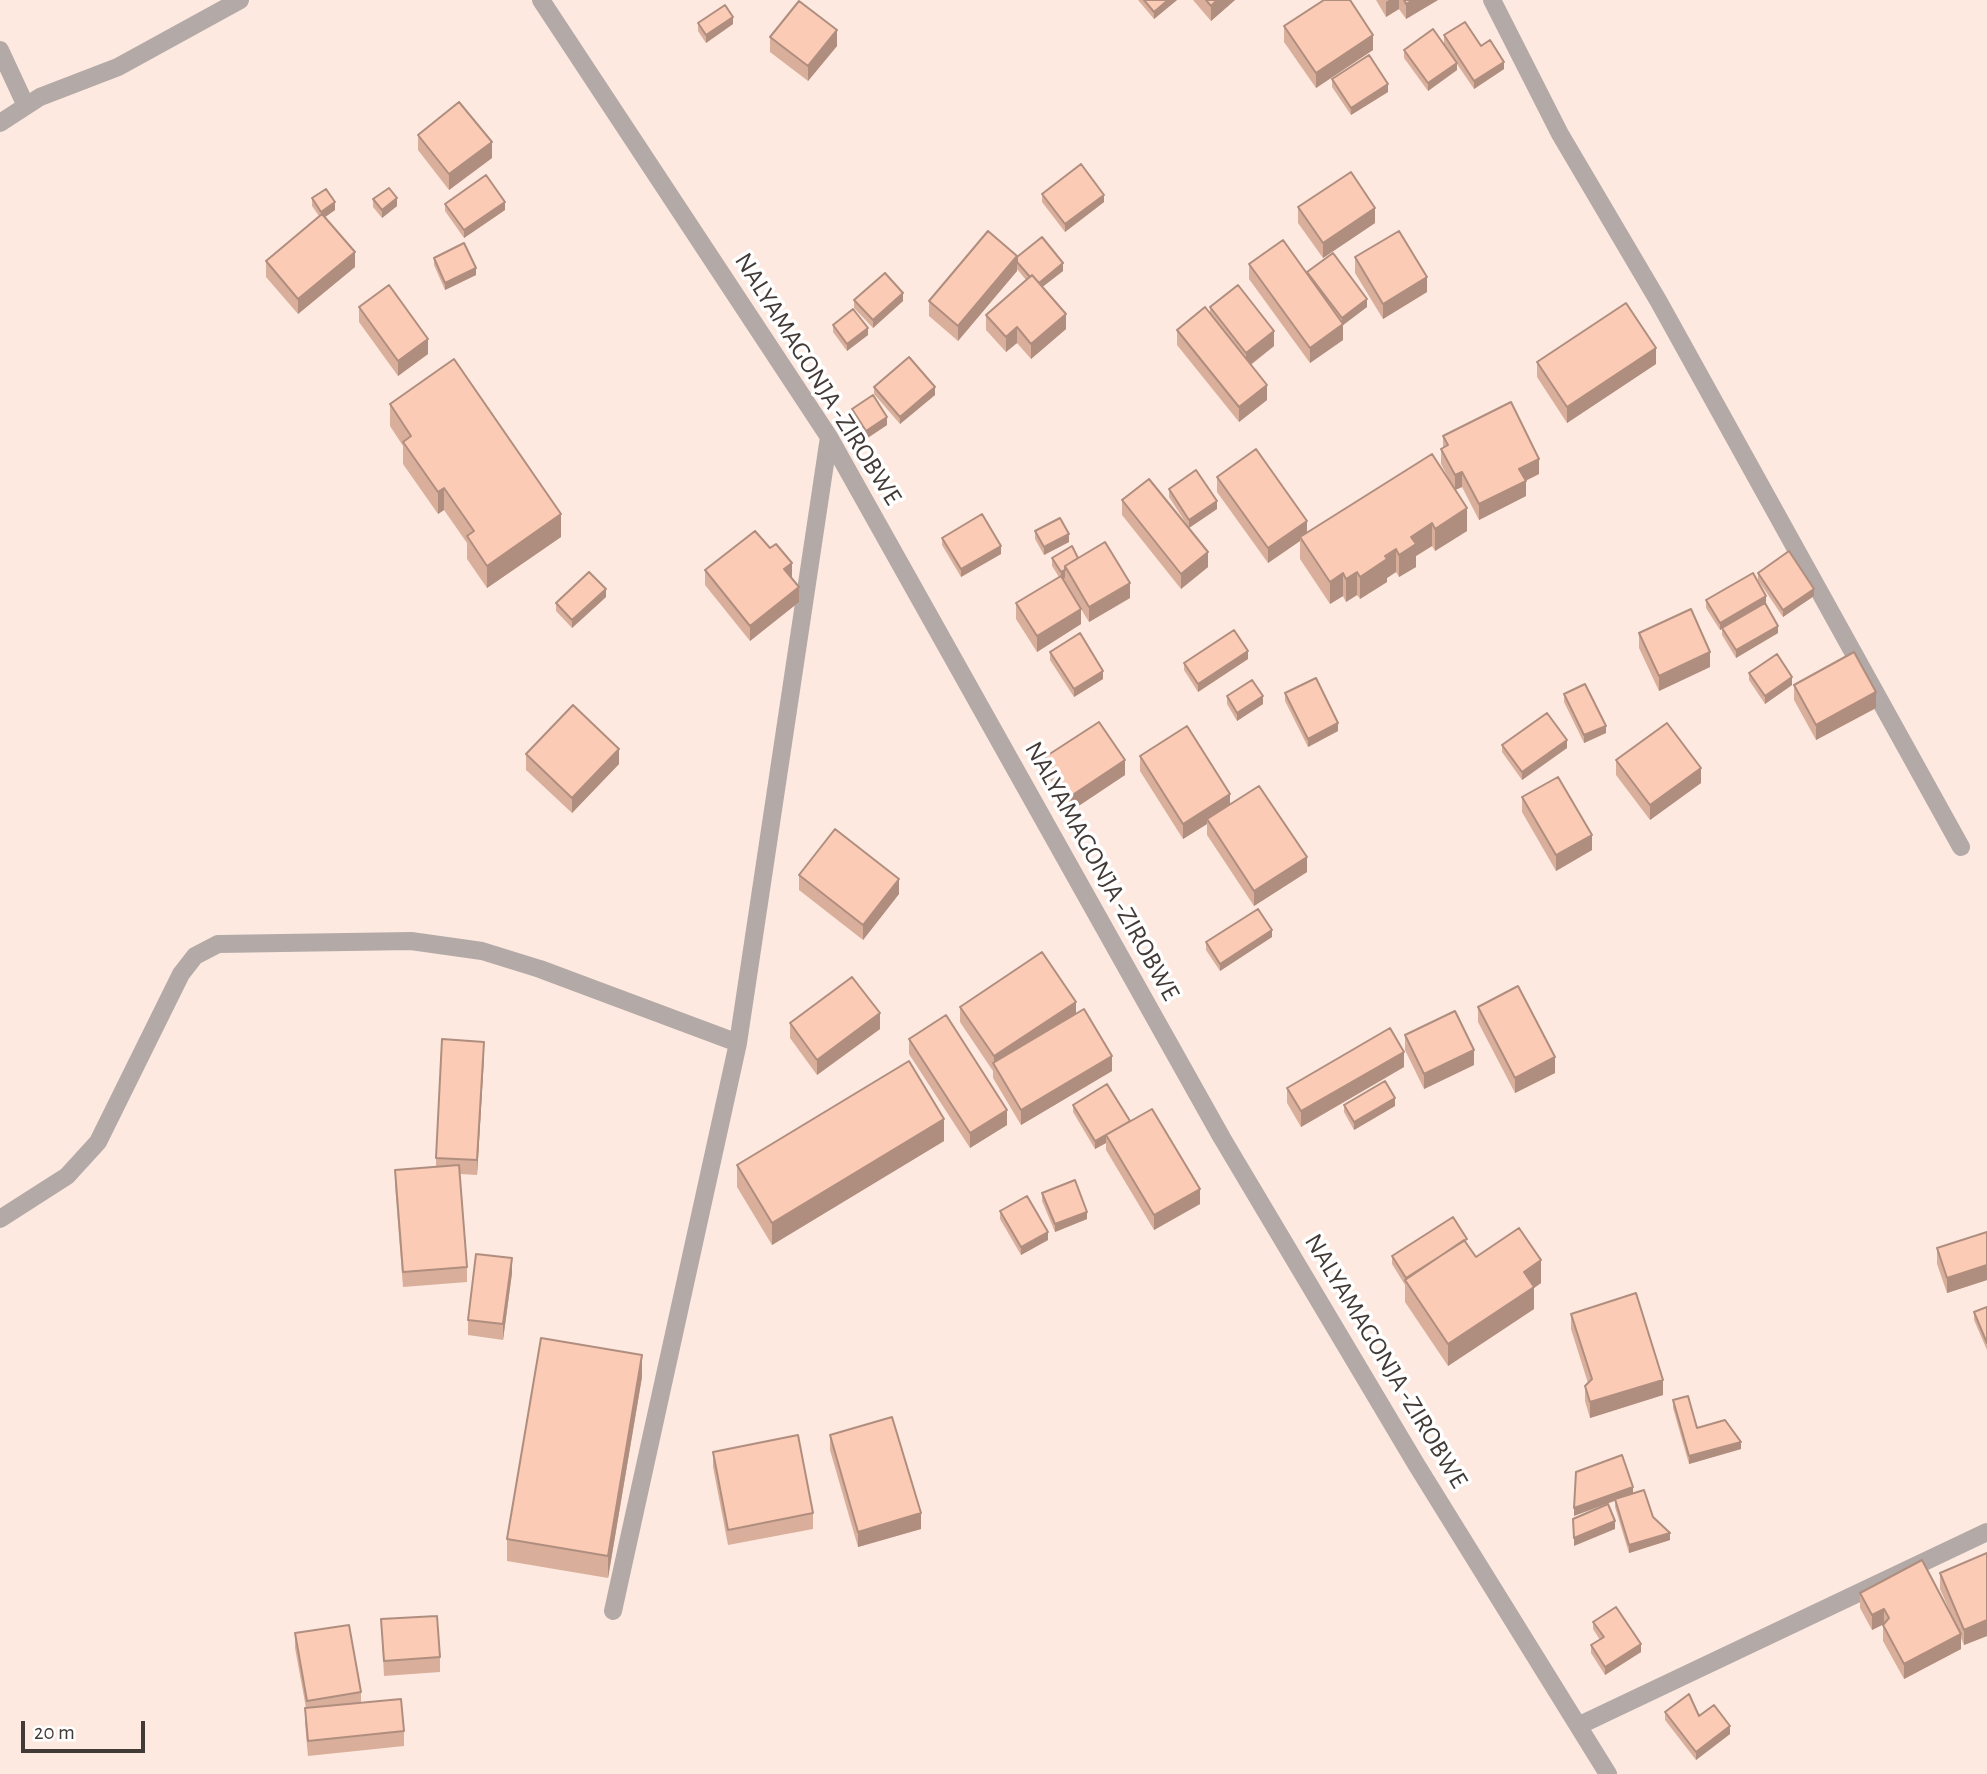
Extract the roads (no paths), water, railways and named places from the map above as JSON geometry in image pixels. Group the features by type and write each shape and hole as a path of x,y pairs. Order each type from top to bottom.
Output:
{"street":[{"path":"0,123 26,106 118,67 240,0"},
{"name":"NALYAMAGONJA -ZIROBWE","path":"541,0 829,437 1229,1149 1416,1464 1608,1774"},
{"path":"1492,0 1560,134 1660,302 1961,847"},
{"path":"0,50 26,106"},
{"path":"613,1611 738,1043 829,437"},
{"path":"0,1219 67,1176 98,1142 181,974 195,956 218,944 411,941 482,951 540,969 738,1043"},
{"path":"1580,1725 1987,1532"}]}
